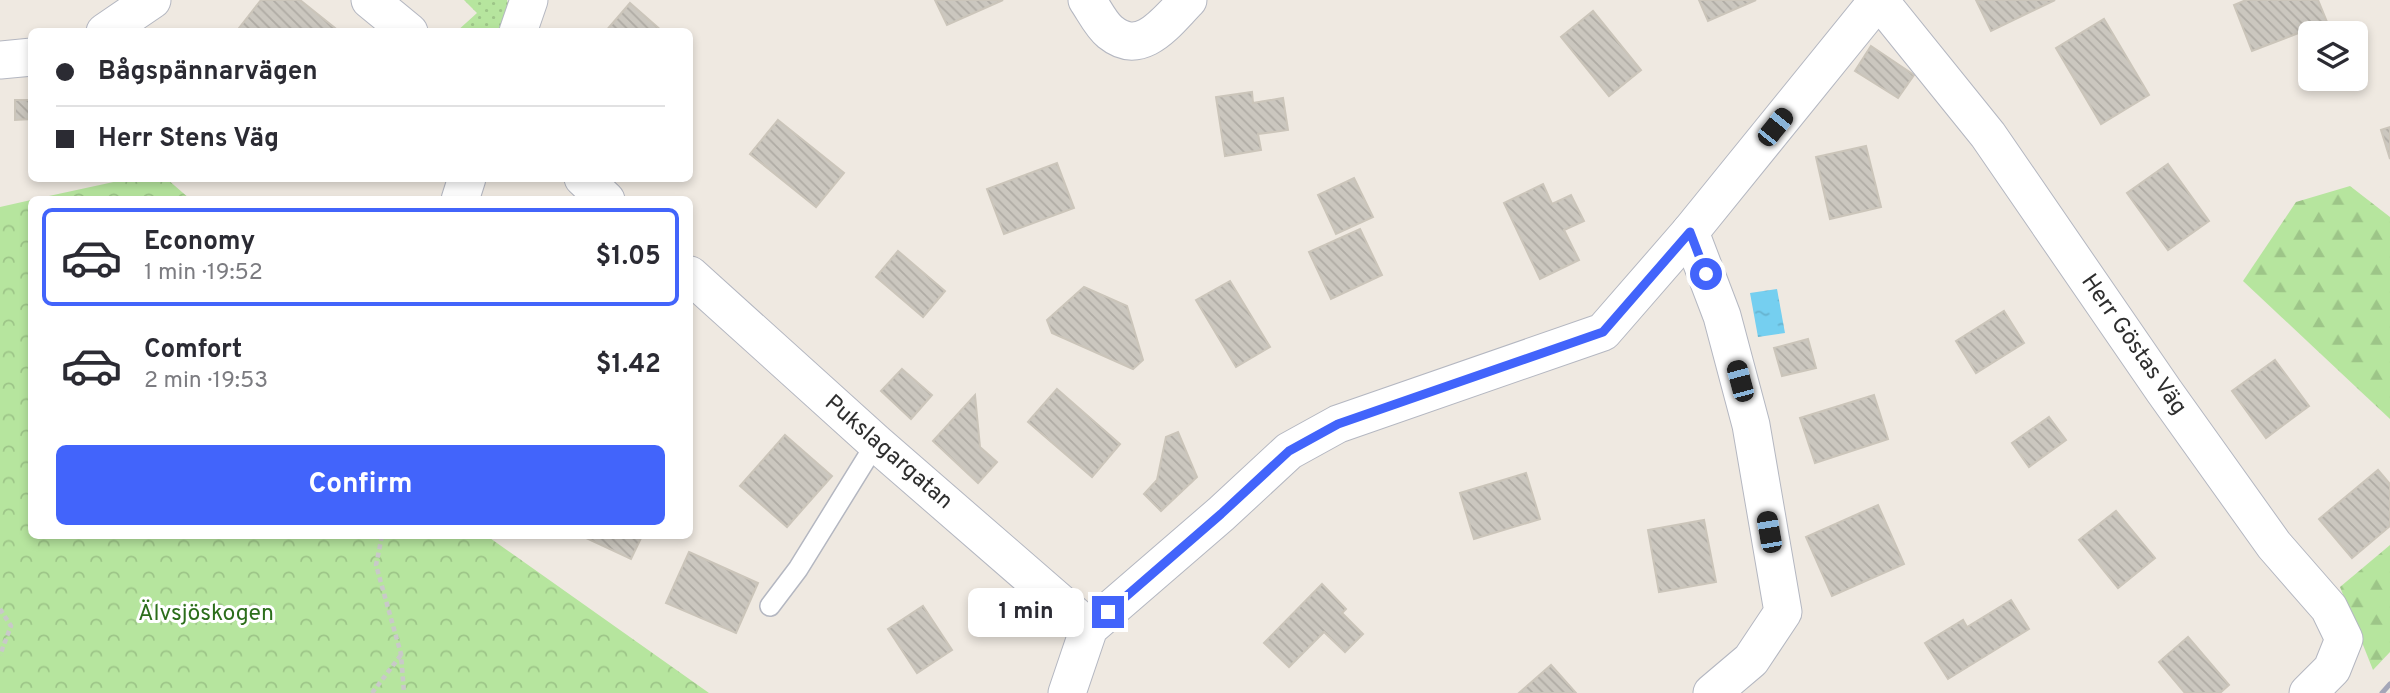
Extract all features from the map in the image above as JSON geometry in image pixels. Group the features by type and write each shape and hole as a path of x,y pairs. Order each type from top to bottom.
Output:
{"street":[{"path":"111,28 152,0"},
{"path":"370,0 404,28"},
{"path":"519,28 529,0"},
{"path":"1087,0 1109,32 1129,42 1150,38 1188,0"},
{"path":"1067,693 1089,628 1221,514 1289,451 1338,424 1603,332 1690,232 1879,0"},
{"name":"Herr Göstas Väg","path":"1879,0 1987,135 2266,534 2329,608 2344,639 2332,669 2308,693"},
{"path":"0,60 28,57"},
{"path":"587,182 602,196"},
{"path":"1690,232 1722,316 1751,425 1783,612 1751,660 1713,693"},
{"name":"Pukslagargatan","path":"693,278 876,443 1089,628"}],"lane":[{"path":"770,606 798,569 876,443"}],"path":[{"path":"381,539 376,565 401,654 404,693"},
{"path":"0,609 11,626 0,655"},
{"path":"372,693 401,654"}],"green space":[{"path":"464,0 507,0 511,14 505,28 460,28 477,13"},
{"path":"114,182 170,182 187,196 49,196"},
{"path":"2350,186 2390,217 2390,419 2243,281 2296,202"},
{"name":"Älvsjöskogen","path":"28,201 28,539 491,539 709,693 0,693 0,207"},
{"path":"2390,545 2390,652 2373,670 2340,587"}],"water":[{"path":"1777,289 1785,333 1758,337 1750,293"}],"building":[{"path":"261,0 300,0 335,28 239,28"},
{"path":"935,0 1003,0 947,25"},
{"path":"1699,0 1756,0 1708,21"},
{"path":"1976,0 2055,0 1991,31"},
{"path":"2246,0 2318,0 2327,21 2298,21 2298,33 2252,51 2234,5"},
{"path":"630,3 658,28 608,28"},
{"path":"1593,11 1641,70 1609,96 1561,37"},
{"path":"2104,19 2149,95 2101,124 2056,48"},
{"path":"1871,46 1914,75 1898,98 1855,71"},
{"path":"1252,92 1253,103 1283,98 1288,130 1258,134 1261,150 1225,156 1216,97"},
{"path":"15,100 28,100 28,119 15,120"},
{"path":"778,120 844,173 816,207 750,154"},
{"path":"2390,127 2390,159 2381,130"},
{"path":"1866,146 1881,207 1830,219 1816,157"},
{"path":"1057,163 1074,208 1004,234 987,189"},
{"path":"2168,164 2209,221 2168,250 2127,193"},
{"path":"1354,178 1373,217 1336,234 1318,195"},
{"path":"1543,184 1552,204 1571,195 1584,221 1564,230 1579,260 1540,279 1504,203"},
{"path":"1360,229 1382,275 1331,299 1309,252"},
{"path":"898,251 945,291 923,317 876,277"},
{"path":"1230,281 1270,347 1236,367 1196,300"},
{"path":"1084,287 1127,306 1143,360 1133,369 1052,333 1047,320"},
{"path":"2004,311 2024,343 1976,373 1956,341"},
{"path":"1808,339 1816,368 1782,376 1774,348"},
{"path":"2275,360 2309,406 2266,438 2232,391"},
{"path":"902,369 932,395 911,419 881,391"},
{"path":"1057,389 1120,444 1092,477 1028,422"},
{"path":"975,395 980,447 997,462 978,483 933,441"},
{"path":"1874,395 1888,439 1815,463 1800,418"},
{"path":"2049,417 2066,440 2029,467 2012,443"},
{"path":"1178,432 1197,477 1161,511 1144,494 1157,480 1166,437"},
{"path":"785,435 832,476 787,527 740,486"},
{"path":"2378,470 2390,484 2390,526 2352,558 2319,519"},
{"path":"1526,473 1540,519 1474,539 1460,493"},
{"path":"1878,505 1904,564 1832,596 1806,537"},
{"path":"2116,511 2155,558 2118,588 2079,540"},
{"path":"1704,520 1716,582 1659,592 1648,530"},
{"path":"588,539 641,539 631,559"},
{"path":"689,552 758,583 736,633 666,603"},
{"path":"1322,584 1346,609 1342,613 1363,634 1345,652 1324,632 1289,667 1264,643"},
{"path":"2011,600 2029,629 1948,679 1925,643 1963,620 1967,627"},
{"path":"923,606 952,650 917,673 888,629"},
{"path":"2188,637 2229,685 2220,693 2185,693 2159,662"},
{"path":"1551,665 1576,693 1519,693"}],"railway":[{"path":"2382,693 2390,684"}],"route":[{"path":"1108,612 1289,451 1338,424 1603,332 1690,232 1706,274"}]}
